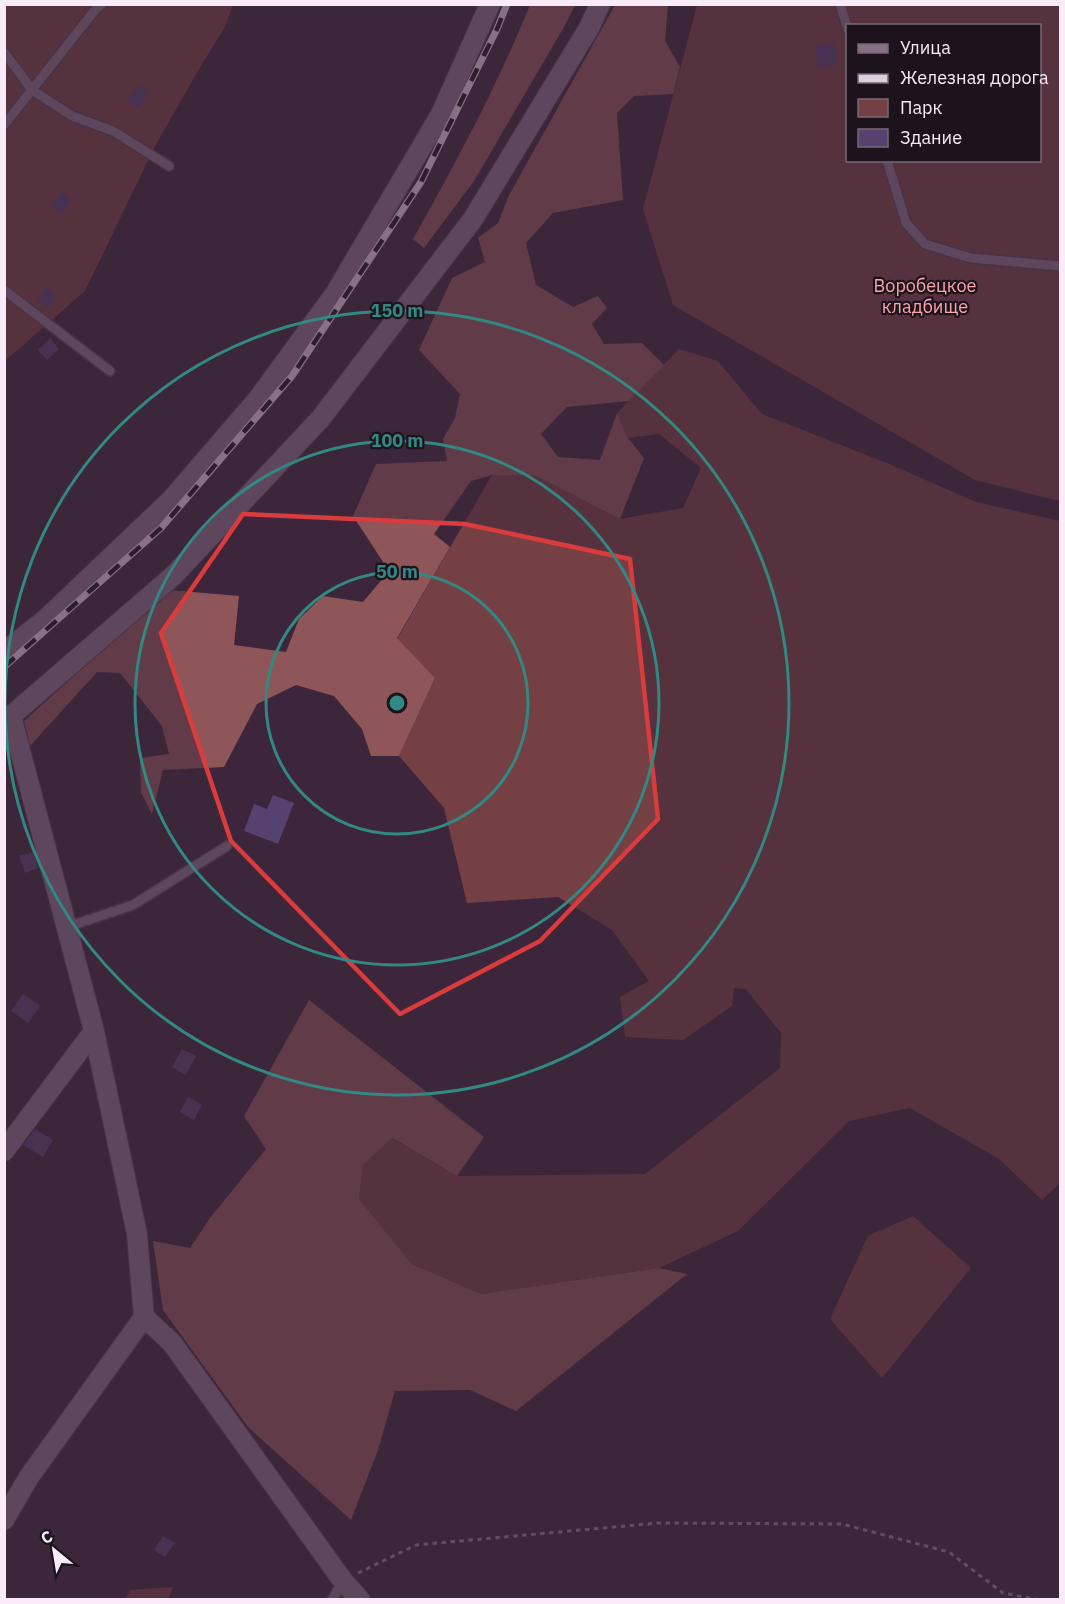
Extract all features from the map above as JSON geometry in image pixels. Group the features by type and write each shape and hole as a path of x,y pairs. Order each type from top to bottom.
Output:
{"street":[{"path":"4,652 46,619 172,499 258,399 335,294 441,114 490,4"},
{"path":"4,1520 29,1477 144,1317 137,1234 94,1031 8,716 173,576 321,418 473,219 589,28 600,4"},
{"path":"4,1151 94,1031"},
{"path":"144,1317 172,1343 343,1581 360,1599"}],"lane":[{"path":"4,125 102,4"},
{"path":"840,4 846,24"},
{"path":"4,52 32,90 72,116 113,130 169,166"},
{"path":"888,162 906,223 925,244 971,258 1060,266"},
{"path":"4,290 110,371"},
{"path":"67,927 133,905 227,846"},
{"path":"332,1599 343,1581"}],"path":[{"path":"343,1581 416,1545 658,1523 843,1524 950,1552 1003,1593 1040,1599"}],"highlighted area":[{"path":"243,514 465,524 630,559 658,819 540,941 400,1014 231,841 161,633"}],"green space":[{"path":"5,5 233,5 225,27 154,148 85,291 5,361"},
{"name":"Воробецкое кладбище","path":"697,5 1060,5 1060,501 975,480 673,305 643,209"},
{"path":"679,349 718,361 762,414 887,463 976,502 1060,521 1060,1183 1042,1200 999,1159 910,1108 849,1121 738,1231 659,1268 481,1294 412,1264 359,1199 363,1165 391,1138 457,1176 645,1174 780,1068 781,1033 746,989 734,988 732,1006 683,1040 625,1037 620,997 649,981 612,930 558,897 467,903 444,808 399,756 435,678 397,639 492,475 534,475 620,519 683,508 701,468 659,434 628,438 617,413"},
{"path":"913,1216 971,1268 882,1378 830,1319 868,1236"},
{"path":"173,1587 169,1597 165,1599 126,1599 130,1590"}],"shaded area":[{"path":"530,5 575,5 474,181 424,248 413,239 475,124"},
{"path":"615,5 668,5 665,41 680,67 673,94 634,96 617,113 623,200 553,213 526,243 536,285 573,307 598,296 607,308 592,324 604,344 642,343 664,365 629,401 567,407 541,434 558,457 600,460 617,413 628,438 644,458 620,519 534,475 492,475 471,481 434,534 450,547 397,638 435,678 399,756 371,756 362,729 334,696 296,685 257,704 224,767 163,770 152,814 141,792 140,758 169,754 162,726 120,673 97,672 30,746 24,721 169,590 239,596 234,645 286,652 299,619 323,596 363,602 389,571 353,516 376,464 447,461 443,439 455,418 460,394 419,350 452,278 485,262 478,238 498,223 508,197"},
{"path":"309,1000 484,1137 457,1176 392,1138 363,1165 359,1199 412,1264 481,1294 659,1268 687,1274 516,1411 470,1390 395,1391 378,1450 351,1520 248,1427 163,1310 153,1241 190,1248 210,1218 266,1149 244,1116"}],"building":[{"path":"834,43 837,65 818,68 815,46"},
{"path":"139,85 149,93 138,108 127,100"},
{"path":"62,192 73,201 62,214 51,205"},
{"path":"46,287 57,296 48,309 37,300"},
{"path":"50,338 59,349 47,360 38,350"},
{"path":"273,795 294,803 278,844 244,831 254,804 267,809"},
{"path":"33,852 38,868 25,873 19,856"},
{"path":"23,994 40,1006 28,1023 11,1011"},
{"path":"182,1049 196,1056 186,1075 172,1067"},
{"path":"188,1097 202,1105 194,1120 180,1112"},
{"path":"35,1129 53,1140 43,1157 23,1145"},
{"path":"163,1536 175,1543 165,1557 154,1550"}],"railway":[{"path":"4,667 161,528 292,376 421,182 497,29 507,4"}]}
